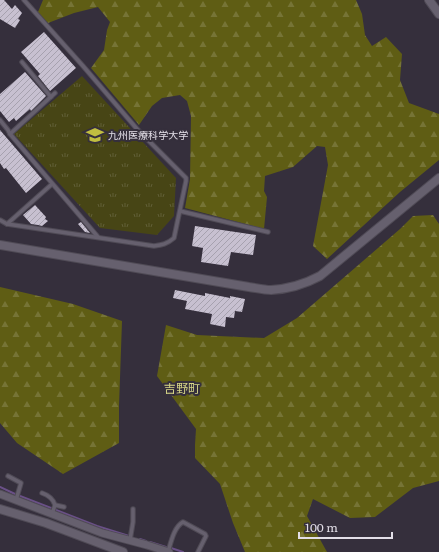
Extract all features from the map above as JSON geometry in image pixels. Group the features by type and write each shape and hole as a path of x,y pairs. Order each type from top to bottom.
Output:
{"street":[{"path":"429,0 439,14"},
{"path":"0,246 270,290 296,286 320,276 439,178"},
{"path":"0,494 102,533 168,552"},
{"path":"0,508 46,523 123,552"}],"lane":[{"path":"0,220 7,224 154,246 163,245 174,238 186,181 186,178 137,129 84,66 24,0"},
{"path":"22,62 51,97"},
{"path":"10,134 55,93"},
{"path":"0,120 10,134 98,237"},
{"path":"7,224 52,184"},
{"path":"180,211 268,232"},
{"path":"8,476 21,483 16,500"},
{"path":"42,493 47,495 55,505 64,507"},
{"path":"52,514 55,505"},
{"path":"130,540 133,522 133,509"},
{"path":"168,552 175,531 183,522 205,534 206,536 198,552"}],"green space":[{"path":"43,0 356,0 362,14 365,35 372,46 386,37 402,54 400,80 409,103 439,114 439,160 400,192 327,259 313,246 328,165 325,147 317,146 293,167 265,176 264,191 267,197 264,229 185,208 190,179 191,116 187,101 180,95 162,98 152,106 139,125 91,68 104,50 107,30 110,22 98,7 74,13 48,23 38,12"},
{"path":"82,76 176,178 174,216 157,235 100,228 14,134"},
{"path":"433,215 439,224 439,481 413,488 375,517 350,518 313,499 307,516 327,552 245,552 233,523 220,484 195,458 196,429 157,376 166,325 197,335 264,338 297,318 413,216"},
{"path":"0,287 73,304 122,321 119,443 63,474 17,443 0,423"}],"building":[{"path":"0,0 4,0 12,9 15,5 22,13 15,28 0,19"},
{"path":"44,32 76,68 50,91 38,76 40,74 21,52"},
{"path":"25,72 46,96 31,111 30,109 16,121 14,118 9,122 0,111 0,94"},
{"path":"0,130 42,179 26,193 6,168 4,169 0,163"},
{"path":"35,205 48,221 42,226 31,224 23,215"},
{"path":"81,222 90,233 85,232 78,224"},
{"path":"195,226 256,235 253,255 231,252 228,266 201,262 203,248 192,246"},
{"path":"175,290 205,296 205,293 230,298 230,296 245,299 242,312 235,311 234,318 226,317 225,327 210,324 212,314 185,309 187,301 173,298"}],"waterway":[{"path":"0,487 15,494"},
{"path":"20,496 51,508"},
{"path":"56,510 97,526 129,536"},
{"path":"140,539 146,541"},
{"path":"150,542 166,547"},
{"path":"171,548 183,552"}],"place":[{"name":"九州医療科学大学","path":"95,135"}],"district":[{"name":"吉野町","path":"182,389"}]}
